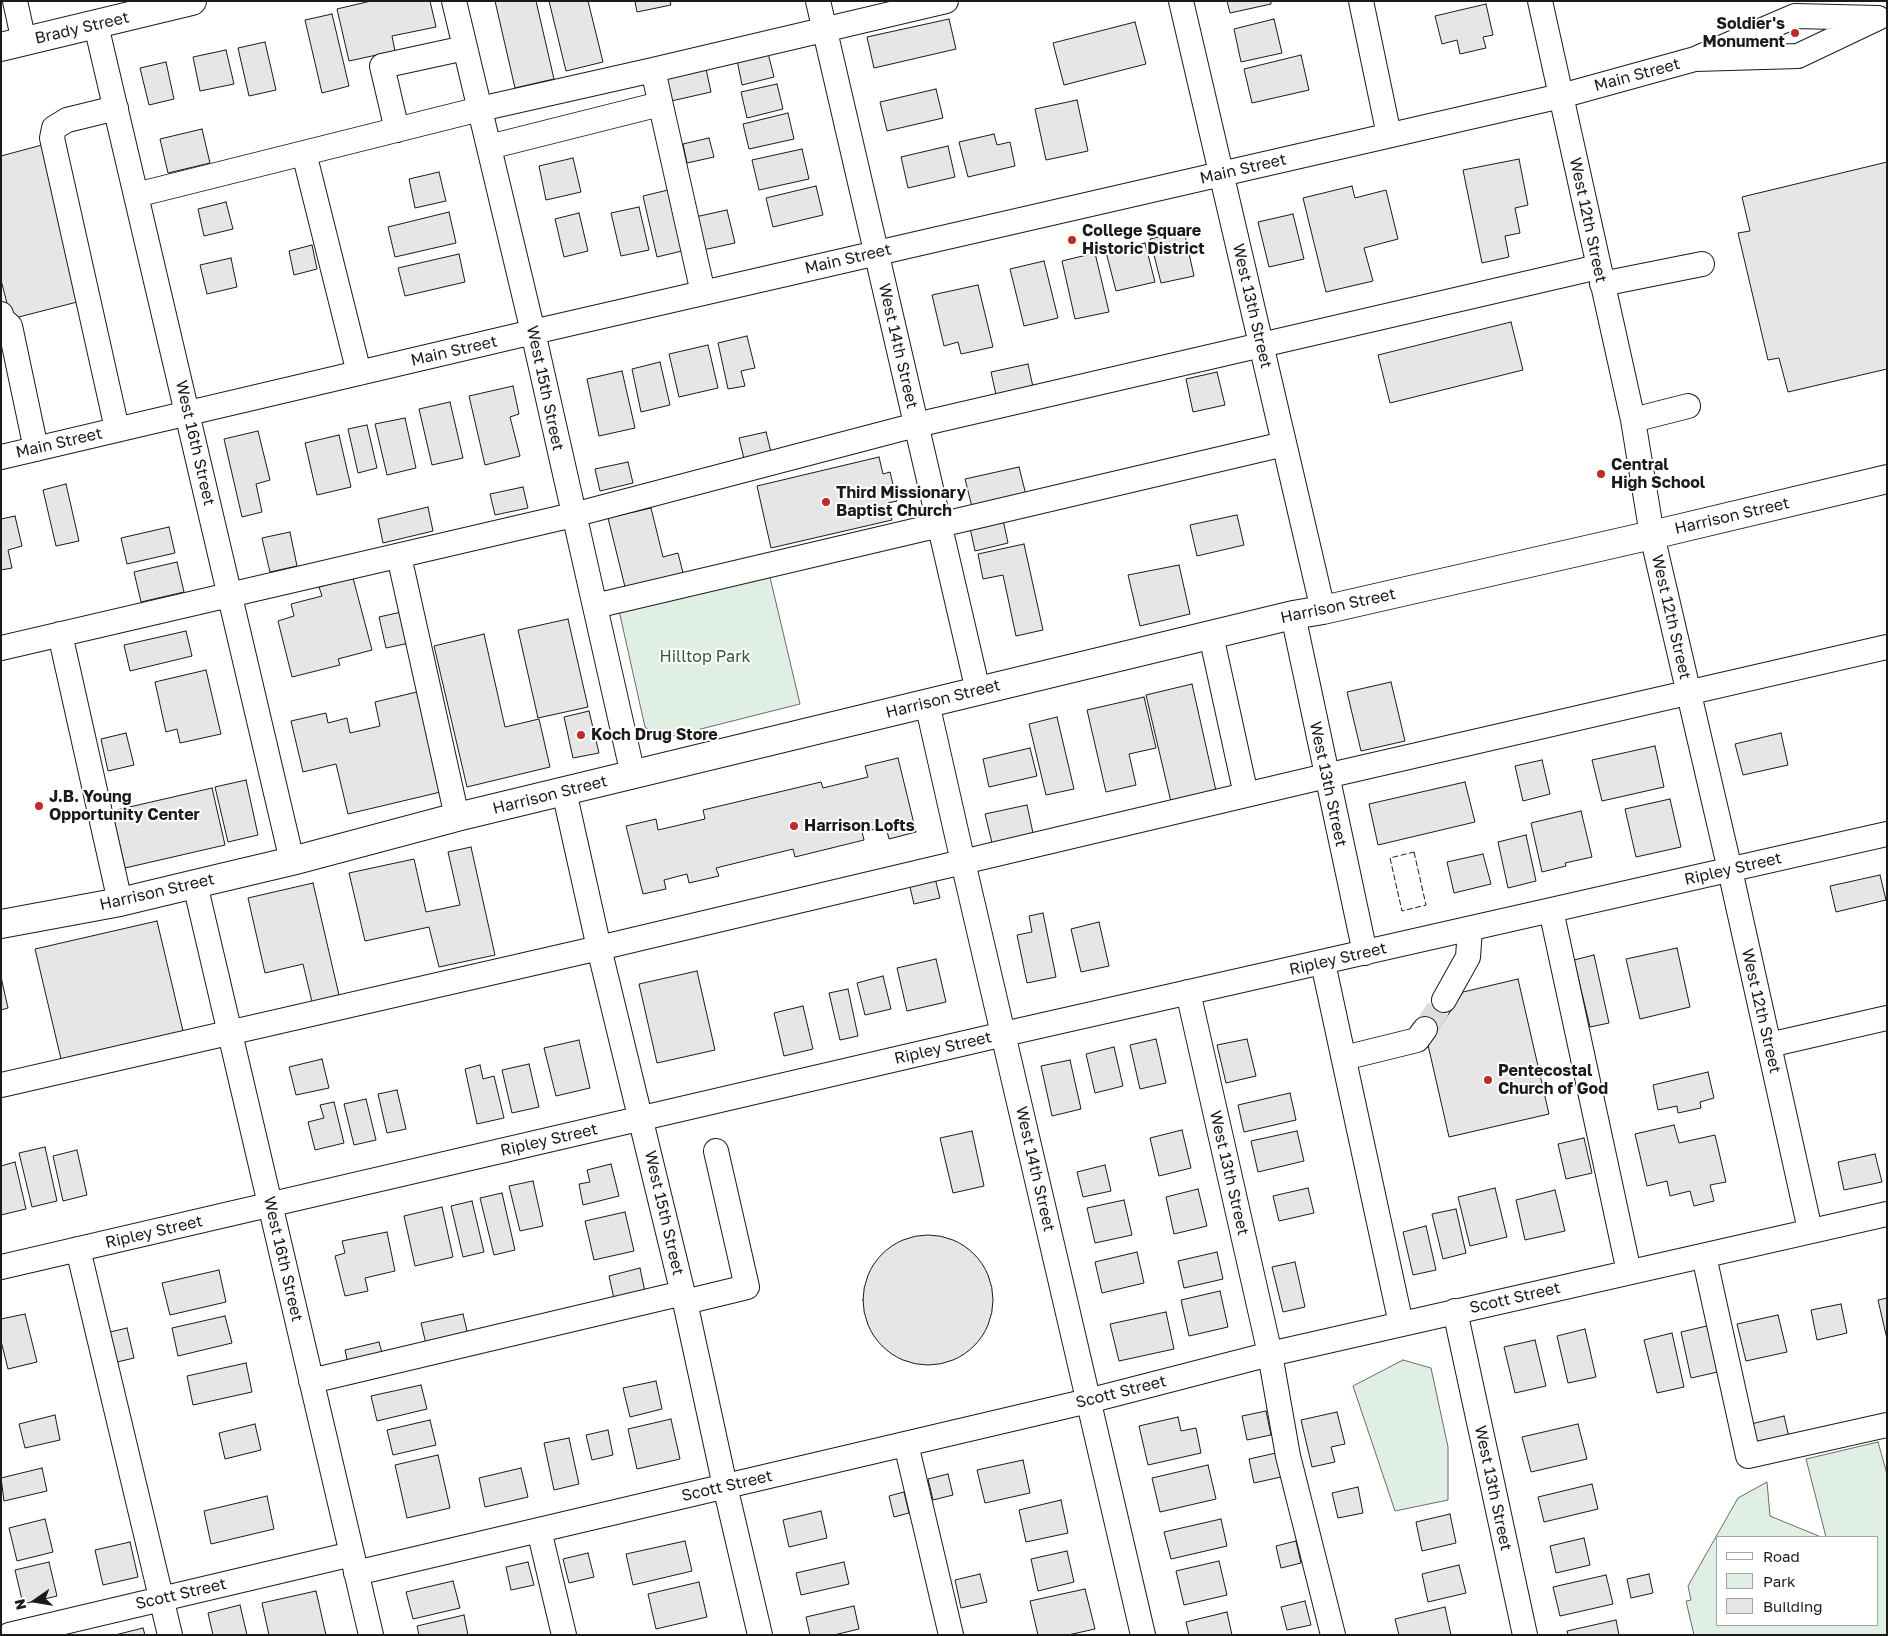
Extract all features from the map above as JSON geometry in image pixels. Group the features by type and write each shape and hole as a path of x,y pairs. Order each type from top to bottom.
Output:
{"highway":[{"name":"Brady Street","path":"13,44 192,1"},
{"name":"Harrison Street","path":"1,924 120,902 292,861 457,817 927,703 1211,635 1652,535 1887,478"}],"street":[{"path":"13,44 15,1"},
{"name":"West 15th Street","path":"454,1 533,332 633,775"},
{"name":"West 14th Street","path":"818,1 978,691"},
{"path":"136,195 480,109 946,1"},
{"name":"West 13th Street","path":"1181,1 1323,610"},
{"path":"1361,1 1389,135"},
{"name":"West 12th Street","path":"1540,1 1633,420 1652,535 1730,870 1810,1230"},
{"name":"Main Street","path":"1,457 533,332 1561,96 1695,59 1795,16 1883,16"},
{"name":"Main Street","path":"1695,59 1798,56 1883,16"},
{"name":"West 16th Street","path":"96,25 188,412 228,596 292,861"},
{"path":"397,130 382,66 465,48"},
{"path":"653,70 703,293"},
{"path":"489,147 660,104"},
{"path":"116,108 67,120 54,128 52,138 117,429"},
{"path":"304,153 359,373"},
{"path":"1,648 573,515 916,425 1261,345 1600,276 1702,264"},
{"path":"1,314 2,318 10,326 36,449"},
{"path":"1633,420 1688,406"},
{"path":"595,606 1284,444"},
{"path":"399,556 457,817"},
{"name":"West 13th Street","path":"1293,616 1365,953"},
{"path":"60,634 120,902"},
{"path":"1211,635 1246,795"},
{"path":"1,1085 230,1034 1326,776 1887,647"},
{"name":"West 14th Street","path":"927,703 962,862 1004,1034 1143,1635"},
{"name":"West 15th Street","path":"564,792 599,948 642,1118 684,1297 760,1635"},
{"name":"Ripley Street","path":"1,1267 271,1206 1004,1034 1887,834"},
{"name":"West 16th Street","path":"195,884 371,1635"},
{"path":"1551,910 1628,1272"},
{"path":"1444,1000 1468,957 1470,929"},
{"path":"1323,963 1401,1324"},
{"name":"West 13th Street","path":"1188,992 1270,1354 1288,1456 1333,1635"},
{"path":"1769,1044 1887,1018"},
{"path":"1344,1058 1417,1040 1425,1029"},
{"path":"311,1381 684,1297 747,1287 716,1151"},
{"name":"Scott Street","path":"10,1635 161,1599 539,1530 1088,1401 1270,1354 1887,1214"},
{"path":"78,1249 170,1635"},
{"path":"1704,1256 1748,1456 1887,1425"},
{"name":"West 13th Street","path":"1455,1311 1525,1635"},
{"path":"906,1444 951,1635"},
{"path":"539,1530 564,1635"}],"green space":[{"name":"Hilltop Park","path":"769,573 800,704 661,739 645,727 618,606"},
{"path":"1403,1360 1431,1368 1448,1447 1448,1500 1395,1511 1353,1386"},
{"path":"1878,1442 1887,1474 1887,1635 1694,1635 1686,1601 1691,1600 1688,1586 1716,1537 1716,1626 1878,1626 1878,1536 1826,1536 1806,1459"},
{"path":"1767,1482 1770,1516 1819,1536 1716,1536 1738,1498"}],"building":[{"path":"371,1 430,1 436,27 392,36 395,51 349,61 337,9"},
{"path":"495,1 536,1 554,79 515,88"},
{"path":"549,1 588,1 603,62 566,71"},
{"path":"635,1 670,1 671,5 637,12"},
{"path":"1227,1 1271,1 1271,4 1230,13"},
{"path":"1486,4 1493,35 1483,37 1486,48 1460,54 1457,40 1442,44 1435,16"},
{"path":"332,14 349,86 322,93 305,20"},
{"path":"949,19 956,49 874,68 867,37"},
{"path":"1274,19 1282,53 1241,62 1234,29"},
{"path":"1135,22 1146,64 1064,85 1053,43"},
{"path":"265,42 276,90 249,96 238,48"},
{"path":"226,50 234,84 200,91 193,57"},
{"path":"768,53 774,77 742,85 737,60"},
{"path":"1301,55 1309,90 1252,103 1244,69"},
{"path":"166,62 174,99 149,105 140,68"},
{"path":"706,69 711,92 667,102 662,80"},
{"path":"777,84 783,109 747,118 741,92"},
{"path":"936,89 943,118 887,131 880,102"},
{"path":"1077,100 1088,151 1046,160 1035,109"},
{"path":"788,113 794,139 749,149 743,124"},
{"path":"202,129 210,163 168,173 160,139"},
{"path":"994,134 997,145 1010,142 1015,166 968,177 959,142"},
{"path":"709,138 714,157 687,163 683,144"},
{"path":"42,145 81,301 11,319 1,280 1,156"},
{"path":"948,146 955,177 908,188 901,157"},
{"path":"802,149 809,179 759,190 752,160"},
{"path":"573,158 581,192 546,200 539,166"},
{"path":"1519,159 1528,205 1515,208 1520,233 1505,236 1509,257 1482,263 1463,170"},
{"path":"1887,162 1887,369 1788,392 1779,358 1768,360 1738,233 1750,231 1742,197"},
{"path":"439,172 446,201 415,208 409,179"},
{"path":"816,186 823,215 773,227 766,198"},
{"path":"1352,186 1355,198 1386,190 1398,239 1364,248 1373,281 1326,292 1303,198"},
{"path":"668,190 682,251 657,257 643,196"},
{"path":"226,202 233,229 204,236 198,209"},
{"path":"639,207 649,250 621,256 611,213"},
{"path":"727,210 735,243 703,250 695,217"},
{"path":"449,212 456,243 395,257 388,227"},
{"path":"579,213 588,251 564,257 555,219"},
{"path":"1293,214 1304,259 1269,267 1258,222"},
{"path":"1184,231 1194,276 1161,283 1150,239"},
{"path":"1145,243 1155,282 1116,291 1106,252"},
{"path":"312,245 317,269 294,275 289,251"},
{"path":"1095,253 1109,312 1075,319 1062,261"},
{"path":"459,254 465,282 405,296 398,268"},
{"path":"231,258 237,287 207,294 200,265"},
{"path":"1044,261 1058,318 1024,326 1010,269"},
{"path":"978,285 993,347 961,354 958,342 944,346 932,295"},
{"path":"1511,322 1523,370 1390,403 1378,355"},
{"path":"747,336 755,368 741,371 745,386 728,389 718,343"},
{"path":"708,345 718,388 679,397 669,354"},
{"path":"660,362 670,405 641,412 632,369"},
{"path":"1028,364 1035,396 998,404 991,372"},
{"path":"622,371 635,428 599,436 587,379"},
{"path":"1217,372 1225,405 1193,412 1186,379"},
{"path":"513,386 519,414 510,417 520,456 485,465 469,396"},
{"path":"450,402 463,458 432,465 419,409"},
{"path":"405,418 416,468 387,475 375,424"},
{"path":"367,425 377,468 358,473 348,429"},
{"path":"258,431 270,480 256,484 262,512 242,517 224,439"},
{"path":"766,432 771,452 744,459 739,438"},
{"path":"339,435 351,487 317,495 305,443"},
{"name":"Third Missionary Baptist Church","path":"879,457 883,474 890,472 897,501 888,503 892,520 771,548 757,486"},
{"path":"628,462 633,483 600,491 595,469"},
{"path":"1019,467 1026,495 972,507 965,479"},
{"path":"66,484 79,541 56,546 43,490"},
{"path":"523,487 528,508 495,515 490,494"},
{"path":"428,507 433,531 383,543 378,519"},
{"path":"651,508 663,557 678,553 684,577 626,591 608,518"},
{"path":"1002,515 1008,543 975,551 969,523"},
{"path":"1237,515 1244,545 1197,556 1190,525"},
{"path":"15,516 22,546 8,550 12,568 1,570 1,519"},
{"path":"169,527 175,553 127,564 121,538"},
{"path":"290,532 297,566 270,572 262,538"},
{"path":"1024,544 1043,630 1016,636 1003,575 983,579 978,554"},
{"path":"177,562 184,592 141,602 134,572"},
{"path":"1179,565 1190,614 1140,626 1128,575"},
{"path":"353,578 372,650 338,659 340,665 292,677 278,621 294,616 291,604 322,596 319,587"},
{"path":"406,611 414,642 386,648 379,617"},
{"path":"568,619 588,707 538,718 518,630"},
{"path":"186,631 192,656 130,671 124,645"},
{"path":"484,634 505,727 539,719 550,767 467,787 434,646"},
{"path":"206,670 221,734 180,743 177,729 166,732 155,682"},
{"path":"1391,682 1405,741 1361,751 1347,692"},
{"path":"1192,684 1216,791 1171,802 1146,695"},
{"path":"425,690 449,790 348,814 336,764 303,772 291,721 326,713 328,723 347,718 350,733 380,726 375,702"},
{"path":"1144,697 1156,748 1129,754 1136,785 1106,792 1087,710"},
{"name":"Koch Drug Store","path":"589,711 599,753 573,758 564,717"},
{"path":"1057,717 1074,789 1046,795 1029,724"},
{"path":"126,733 134,765 108,771 101,739"},
{"path":"1781,733 1788,765 1743,775 1735,744"},
{"path":"1655,746 1664,787 1602,801 1592,760"},
{"path":"1030,748 1037,776 989,787 983,759"},
{"name":"Harrison Lofts","path":"898,758 916,832 889,839 886,827 862,832 864,840 795,857 793,849 716,868 719,876 689,883 687,874 664,880 666,889 643,894 626,826 656,819 658,830 705,819 703,810 821,782 823,788 868,777 865,766"},
{"path":"1542,760 1550,794 1523,801 1515,766"},
{"path":"246,780 258,835 228,842 215,787"},
{"path":"1465,782 1475,822 1378,845 1369,804"},
{"path":"212,788 225,845 125,868 112,811"},
{"path":"1670,799 1681,847 1636,857 1625,809"},
{"path":"1027,805 1033,833 992,843 985,814"},
{"path":"1581,811 1592,857 1565,863 1566,866 1542,872 1531,823"},
{"path":"1526,835 1536,881 1508,888 1498,842"},
{"path":"471,847 495,955 439,967 429,927 365,941 349,873 414,859 426,912 460,905 448,852"},
{"path":"1483,854 1491,884 1454,893 1447,862"},
{"path":"1880,875 1886,900 1836,912 1830,886"},
{"path":"935,878 940,898 914,904 909,883"},
{"path":"313,883 339,995 312,1002 303,964 265,973 248,898"},
{"path":"1043,913 1056,977 1027,983 1017,935 1032,932 1029,916"},
{"path":"157,921 183,1031 61,1059 35,949"},
{"path":"1099,922 1109,966 1081,972 1071,929"},
{"path":"1677,948 1690,1007 1640,1019 1626,959"},
{"path":"1594,955 1609,1023 1590,1027 1574,960"},
{"path":"936,959 946,1002 907,1011 897,968"},
{"path":"697,971 715,1050 657,1063 639,984"},
{"path":"883,976 891,1009 865,1015 857,983"},
{"path":"1,977 8,1008 1,1010"},
{"name":"Pentecostal Church of God","path":"1518,979 1549,1114 1449,1137 1428,1045 1463,992"},
{"path":"848,989 858,1036 840,1040 829,993"},
{"path":"803,1006 813,1049 784,1056 774,1013"},
{"path":"1156,1039 1166,1083 1140,1089 1130,1045"},
{"path":"1247,1039 1256,1076 1226,1083 1217,1045"},
{"path":"579,1040 590,1088 556,1096 544,1048"},
{"path":"1114,1047 1123,1086 1095,1093 1086,1054"},
{"path":"322,1059 329,1088 296,1095 289,1067"},
{"path":"1070,1060 1081,1109 1052,1116 1041,1066"},
{"path":"529,1064 539,1107 512,1113 502,1070"},
{"path":"480,1065 483,1079 494,1076 504,1118 477,1124 465,1069"},
{"path":"1708,1072 1714,1098 1700,1102 1701,1108 1678,1113 1677,1106 1658,1110 1653,1085"},
{"path":"397,1090 406,1129 387,1133 378,1094"},
{"path":"1290,1093 1296,1120 1244,1132 1238,1105"},
{"path":"366,1099 376,1140 354,1145 344,1104"},
{"path":"334,1102 344,1143 315,1150 308,1122 324,1118 320,1105"},
{"path":"1674,1125 1679,1143 1715,1135 1726,1182 1710,1185 1714,1201 1694,1206 1690,1191 1670,1196 1667,1181 1647,1186 1635,1134"},
{"path":"1182,1130 1191,1168 1159,1176 1150,1138"},
{"path":"972,1131 984,1186 953,1193 940,1138"},
{"path":"1297,1131 1304,1161 1258,1172 1251,1141"},
{"path":"1584,1138 1592,1173 1566,1179 1558,1144"},
{"path":"45,1147 57,1201 32,1207 19,1153"},
{"path":"77,1150 87,1195 63,1201 53,1156"},
{"path":"1875,1154 1882,1182 1844,1190 1838,1162"},
{"path":"15,1162 26,1209 1,1215 1,1166"},
{"path":"611,1164 619,1196 583,1205 579,1184 590,1182 587,1170"},
{"path":"1105,1165 1111,1191 1083,1197 1077,1172"},
{"path":"533,1181 543,1226 520,1231 509,1186"},
{"path":"1308,1188 1314,1213 1279,1221 1273,1196"},
{"path":"1495,1188 1507,1237 1470,1246 1458,1197"},
{"path":"1198,1189 1207,1226 1174,1234 1166,1197"},
{"path":"1555,1190 1565,1231 1525,1240 1516,1200"},
{"path":"502,1193 515,1250 494,1255 480,1198"},
{"path":"1124,1200 1132,1235 1095,1243 1087,1208"},
{"path":"472,1201 484,1252 463,1257 451,1206"},
{"path":"442,1207 453,1257 415,1266 404,1216"},
{"path":"1456,1209 1466,1253 1443,1259 1432,1214"},
{"path":"625,1212 634,1251 594,1260 585,1221"},
{"path":"1426,1226 1436,1270 1413,1275 1403,1232"},
{"path":"387,1232 395,1271 365,1278 368,1291 345,1296 335,1256 345,1253 342,1241"},
{"path":"928,1235 941,1236 953,1240 974,1254 988,1275 992,1287 992,1313 988,1325 974,1346 953,1360 941,1364 928,1365 915,1364 903,1360 882,1346 868,1325 864,1313 863,1300 864,1287 868,1275 882,1254 903,1240 915,1236"},
{"path":"1137,1252 1144,1283 1102,1293 1095,1262"},
{"path":"1217,1252 1223,1279 1184,1288 1178,1261"},
{"path":"1295,1262 1305,1307 1283,1312 1272,1267"},
{"path":"640,1268 645,1292 614,1299 609,1276"},
{"path":"219,1270 226,1302 170,1315 162,1283"},
{"path":"1220,1291 1228,1327 1189,1336 1181,1300"},
{"path":"1887,1298 1887,1339 1878,1300"},
{"path":"1841,1304 1847,1333 1817,1340 1811,1310"},
{"path":"1166,1312 1174,1349 1119,1361 1110,1324"},
{"path":"25,1314 37,1362 8,1369 1,1341 1,1319"},
{"path":"463,1314 468,1335 426,1344 421,1323"},
{"path":"1778,1315 1787,1352 1746,1361 1737,1324"},
{"path":"225,1316 232,1343 178,1356 172,1328"},
{"path":"1711,1325 1722,1371 1691,1378 1681,1332"},
{"path":"127,1328 134,1358 113,1363 106,1333"},
{"path":"1585,1329 1596,1377 1568,1383 1557,1336"},
{"path":"1672,1333 1684,1387 1657,1393 1644,1340"},
{"path":"1535,1340 1546,1386 1515,1393 1504,1347"},
{"path":"379,1342 384,1360 349,1368 345,1350"},
{"path":"246,1363 252,1392 193,1405 187,1376"},
{"path":"656,1381 662,1409 630,1417 623,1388"},
{"path":"421,1385 427,1409 377,1421 371,1396"},
{"path":"1266,1411 1271,1435 1247,1440 1242,1416"},
{"path":"1337,1412 1345,1444 1331,1447 1335,1462 1312,1467 1301,1420"},
{"path":"55,1415 60,1440 25,1448 19,1424"},
{"path":"1784,1416 1789,1437 1756,1445 1751,1424"},
{"path":"1178,1417 1181,1431 1196,1428 1201,1453 1148,1465 1139,1426"},
{"path":"671,1419 680,1459 637,1469 628,1429"},
{"path":"430,1420 436,1445 393,1455 387,1430"},
{"path":"255,1424 261,1450 225,1459 219,1433"},
{"path":"1578,1424 1587,1459 1531,1472 1522,1437"},
{"path":"608,1430 613,1455 592,1460 586,1435"},
{"path":"569,1438 579,1484 554,1490 544,1443"},
{"path":"1276,1453 1281,1477 1254,1483 1249,1459"},
{"path":"438,1455 450,1508 407,1518 395,1465"},
{"path":"1023,1460 1030,1493 985,1503 977,1470"},
{"path":"1208,1465 1216,1499 1160,1512 1152,1478"},
{"path":"42,1468 47,1491 4,1501 1,1478"},
{"path":"521,1468 528,1497 485,1507 479,1478"},
{"path":"948,1474 953,1495 933,1500 928,1479"},
{"path":"1592,1484 1598,1509 1544,1522 1538,1497"},
{"path":"1358,1487 1363,1513 1338,1518 1332,1493"},
{"path":"904,1492 909,1513 894,1517 889,1496"},
{"path":"267,1496 274,1529 211,1544 204,1511"},
{"path":"1061,1500 1068,1533 1026,1542 1019,1510"},
{"path":"821,1511 827,1538 789,1547 783,1520"},
{"path":"1450,1514 1456,1543 1422,1551 1416,1522"},
{"path":"45,1519 53,1552 17,1561 9,1528"},
{"path":"1221,1519 1227,1546 1171,1559 1164,1532"},
{"path":"1584,1538 1590,1565 1556,1573 1550,1546"},
{"path":"685,1541 692,1571 633,1585 626,1554"},
{"path":"1296,1541 1301,1563 1281,1568 1276,1546"},
{"path":"130,1542 138,1577 103,1585 95,1550"},
{"path":"1067,1551 1074,1582 1038,1591 1031,1559"},
{"path":"588,1553 594,1577 569,1583 563,1559"},
{"path":"1219,1561 1227,1595 1184,1605 1176,1571"},
{"path":"49,1562 57,1596 23,1604 15,1570"},
{"path":"528,1562 534,1585 511,1590 506,1567"},
{"path":"844,1562 849,1584 801,1595 796,1573"},
{"path":"1459,1565 1466,1593 1428,1602 1422,1574"},
{"path":"980,1574 987,1602 961,1608 955,1580"},
{"path":"1649,1574 1653,1593 1631,1598 1627,1579"},
{"path":"1606,1575 1613,1604 1560,1616 1553,1587"},
{"path":"453,1581 460,1608 413,1619 406,1592"},
{"path":"699,1582 707,1617 656,1629 648,1594"},
{"path":"1085,1589 1095,1629 1068,1635 1038,1635 1030,1601"},
{"path":"316,1591 326,1635 269,1635 262,1603"},
{"path":"1305,1601 1311,1625 1287,1630 1281,1607"},
{"path":"240,1605 247,1635 213,1635 208,1613"},
{"path":"854,1606 859,1629 834,1635 810,1635 806,1617"},
{"path":"1445,1607 1451,1635 1399,1635 1395,1619"},
{"path":"1227,1612 1232,1635 1189,1635 1186,1622"},
{"path":"464,1615 468,1635 419,1635 417,1626"},
{"path":"1616,1620 1619,1635 1568,1635 1567,1631"},
{"path":"143,1628 145,1635 115,1635"}],"tunnel":[{"path":"1425,1029 1444,1000"}],"fence":[{"path":"1414,852 1426,905 1402,911 1390,858 1414,852"}],"place":[{"name":"Soldier's Monument","path":"1795,33"},
{"name":"College Square Historic District","path":"1072,240"},
{"name":"Central High School","path":"1601,474"},
{"name":"Third Missionary Baptist Church","path":"826,502"},
{"name":"Koch Drug Store","path":"581,735"},
{"name":"J.B. Young Opportunity Center","path":"39,806"},
{"name":"Harrison Lofts","path":"794,826"},
{"name":"Pentecostal Church of God","path":"1488,1080"}]}
